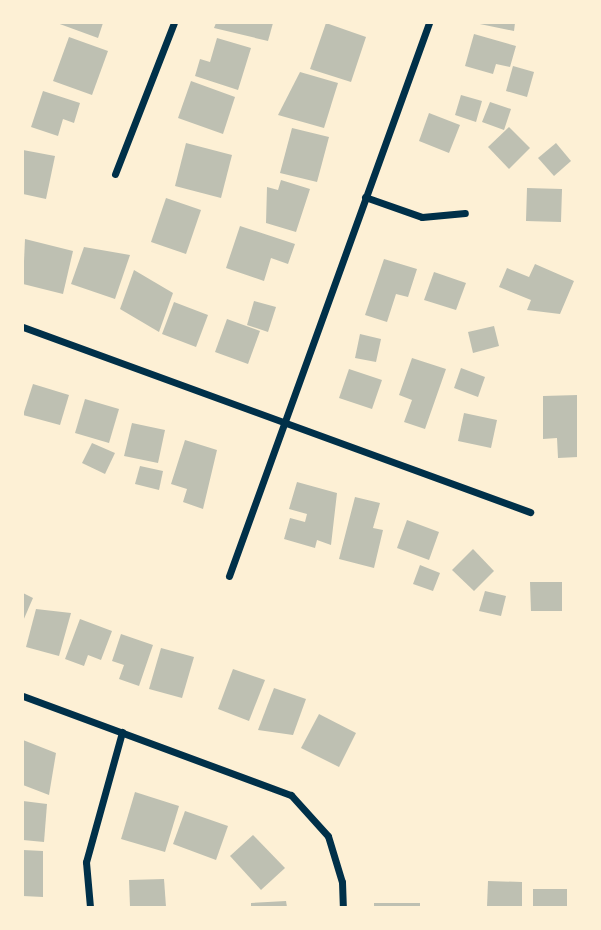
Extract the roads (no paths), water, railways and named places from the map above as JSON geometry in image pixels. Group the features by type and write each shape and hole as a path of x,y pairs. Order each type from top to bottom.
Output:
{"street":[{"path":"115,174 174,23"},
{"path":"229,576 429,23"},
{"path":"365,197 422,217 465,213"},
{"path":"23,327 530,512"},
{"path":"23,696 291,795 328,836 342,882 343,907"},
{"path":"90,907 86,862 122,732"}]}
